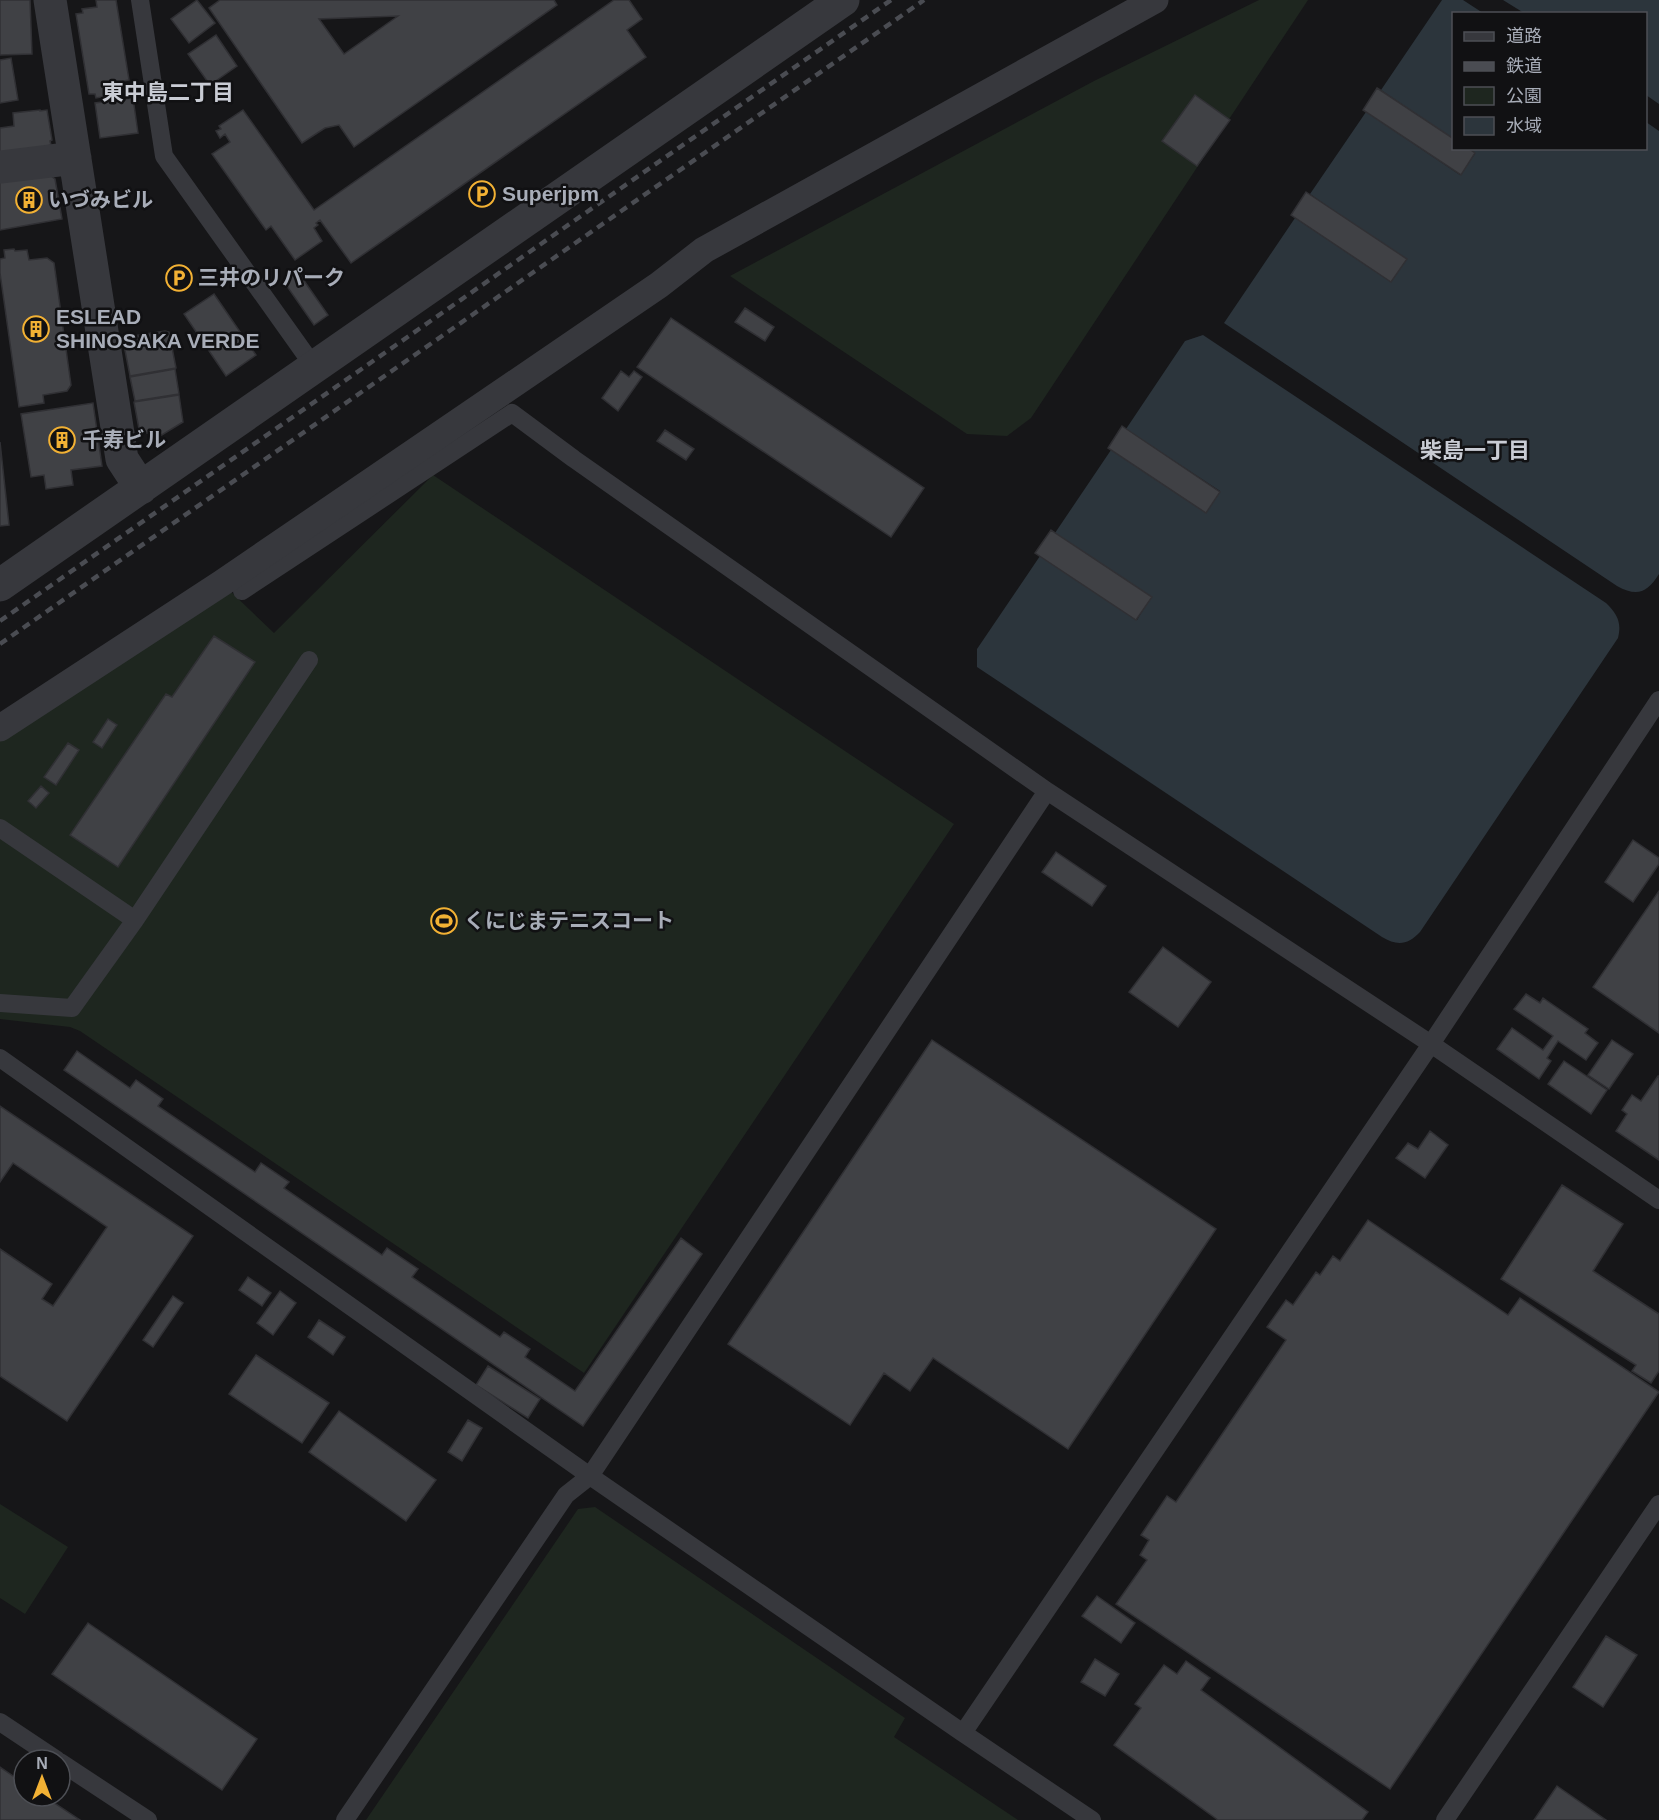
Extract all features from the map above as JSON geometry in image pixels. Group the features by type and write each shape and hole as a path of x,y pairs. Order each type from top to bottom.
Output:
{"street":[{"path":"50,0 122,459 141,488"},
{"path":"0,585 843,0"},
{"path":"0,728 231,576 659,285 704,250 1155,0"},
{"path":"0,167 75,158"}],"lane":[{"path":"140,0 164,156 208,228 315,368"},
{"path":"242,591 512,413 1047,791 1431,1044 1659,1200"},
{"path":"0,1003 72,1008 135,920 309,660"},
{"path":"963,1734 1431,1044 1659,700"},
{"path":"345,1820 566,1496 590,1476 1047,791"},
{"path":"0,828 135,920"},
{"path":"0,1058 590,1476 963,1734 1092,1820"},
{"path":"1445,1820 1659,1504"},
{"path":"0,1722 39,1748"},
{"path":"72,1770 148,1820"}],"green space":[{"path":"1259,0 1308,0 1031,418 1007,436 967,434 730,276 1094,81"},
{"name":"くにじまテニスコート","path":"433,475 954,824 584,1373 80,1031 70,1027 0,1019 0,741 229,590 274,633"},
{"path":"0,1504 68,1547 25,1614 0,1598"},
{"path":"595,1507 905,1718 894,1737 1018,1820 366,1820 578,1509"}],"water":[{"path":"1442,0 1463,0 1481,12 1452,12 1452,138 1381,90"},
{"path":"1503,0 1659,0 1659,104 1647,96 1647,12 1522,12"},
{"path":"1366,112 1460,175 1475,154 1469,150 1647,150 1647,123 1659,131 1659,574 1646,589 1636,592 1617,586 1224,323 1295,218 1391,282 1406,260 1310,194"},
{"path":"1203,335 1606,603 1618,619 1618,638 1420,932 1407,942 1397,943 1382,937 977,667 977,649 1040,556 1137,620 1151,597 1055,533 1111,450 1206,513 1220,491 1126,429 1185,341"}],"building":[{"path":"0,0 30,0 32,54 0,55"},
{"path":"96,0 116,0 129,80 123,81 125,93 96,98 95,94 89,94 76,14 83,13 82,9 97,7"},
{"path":"197,0 215,23 189,43 171,19"},
{"path":"220,0 554,0 557,5 354,147 339,125 325,128 302,143 209,8","holes":["398,16 344,54 319,19"]},
{"path":"614,0 629,0 642,19 627,30 646,57 351,263 320,220 314,228 322,241 295,260 271,226 266,230 212,154 230,142 225,134 220,138 216,131 221,129 219,126 243,110 314,210"},
{"path":"216,35 237,66 210,85 188,54"},
{"path":"11,58 18,100 0,103 0,60"},
{"path":"1377,88 1452,138 1452,150 1471,150 1475,153 1461,175 1363,110"},
{"path":"1195,95 1230,120 1197,166 1162,141"},
{"path":"133,98 138,133 100,138 95,103"},
{"path":"47,110 51,145 0,159 0,128 14,126 13,113"},
{"name":"いづみビル","path":"47,173 55,179 62,219 0,230 0,181"},
{"path":"1306,192 1407,259 1391,282 1291,215"},
{"name":"ESLEAD SHINOSAKA VERDE","path":"14,249 15,251 27,250 29,260 47,258 54,263 71,385 67,391 43,395 44,403 19,407 0,273 0,259 5,258 4,250"},
{"path":"298,272 328,315 314,325 284,282"},
{"path":"214,294 256,355 226,376 184,314"},
{"path":"745,308 774,327 765,341 735,322"},
{"path":"671,318 924,488 891,537 637,367"},
{"path":"169,332 176,368 130,376 123,340 127,337"},
{"path":"175,369 179,394 135,401 130,377"},
{"path":"621,371 629,377 634,371 642,377 618,411 602,398"},
{"path":"179,395 183,422 157,438 139,429 134,402"},
{"name":"千寿ビル","path":"93,403 102,466 71,470 73,485 46,489 44,475 31,477 21,414"},
{"path":"1122,426 1220,492 1206,513 1108,448"},
{"path":"665,430 694,449 686,460 657,441"},
{"path":"0,442 9,525 0,526"},
{"path":"1051,530 1152,597 1136,620 1035,553"},
{"path":"214,636 255,662 118,867 70,835 166,694 172,697"},
{"path":"108,719 117,725 102,748 93,742"},
{"path":"68,743 79,750 56,785 44,777"},
{"path":"41,786 49,793 36,808 28,801"},
{"path":"1633,840 1659,858 1659,864 1633,902 1605,882"},
{"path":"1056,852 1106,886 1092,906 1042,872"},
{"path":"1659,891 1659,1033 1593,987"},
{"path":"1163,947 1211,982 1178,1027 1129,992"},
{"path":"1526,994 1540,1003 1543,998 1588,1029 1585,1033 1598,1043 1586,1060 1558,1041 1547,1058 1551,1061 1539,1079 1497,1049 1512,1028 1543,1050 1553,1036 1514,1009"},
{"path":"932,1040 1216,1229 1068,1449 933,1358 910,1391 884,1373 850,1425 728,1344"},
{"path":"1612,1040 1633,1054 1609,1089 1588,1075"},
{"path":"77,1051 130,1088 136,1080 163,1099 158,1106 255,1172 261,1163 289,1182 284,1188 382,1255 387,1248 418,1269 412,1277 500,1337 504,1332 530,1349 525,1357 575,1391 681,1238 702,1254 583,1426 64,1070"},
{"path":"1564,1061 1607,1090 1591,1114 1548,1084"},
{"path":"1658,1076 1659,1160 1616,1131 1627,1114 1622,1110 1632,1095 1641,1101"},
{"path":"0,1106 193,1236 67,1421 0,1376 0,1249 52,1284 42,1299 53,1306 107,1227 13,1163 0,1182"},
{"path":"1430,1131 1448,1145 1425,1178 1396,1158 1408,1143 1418,1149"},
{"path":"1562,1185 1623,1224 1593,1271 1659,1314 1659,1371 1651,1383 1632,1371 1636,1365 1501,1279"},
{"path":"1368,1220 1508,1315 1520,1298 1659,1392 1390,1789 1116,1604 1147,1560 1140,1555 1149,1540 1141,1535 1167,1496 1176,1502 1286,1340 1267,1327 1286,1300 1293,1305 1316,1272 1320,1275 1333,1256 1340,1261"},
{"path":"248,1277 271,1293 262,1306 239,1290"},
{"path":"280,1291 296,1303 273,1335 257,1323"},
{"path":"173,1296 183,1303 153,1347 143,1340"},
{"path":"319,1320 345,1337 333,1355 308,1337"},
{"path":"256,1355 329,1403 302,1443 229,1394"},
{"path":"488,1366 540,1399 528,1418 476,1385"},
{"path":"339,1411 436,1480 406,1521 309,1452"},
{"path":"468,1420 482,1428 462,1461 448,1452"},
{"path":"1097,1596 1135,1623 1121,1643 1082,1616"},
{"path":"88,1623 257,1739 222,1790 52,1674"},
{"path":"1606,1636 1637,1655 1603,1707 1573,1687"},
{"path":"1095,1659 1119,1674 1105,1696 1081,1682"},
{"path":"1186,1661 1210,1678 1201,1690 1368,1812 1362,1820 1218,1820 1114,1745 1141,1708 1135,1704 1164,1665 1177,1674"},
{"path":"0,1767 12,1775 12,1808 62,1808 80,1820 0,1820"},
{"path":"1557,1786 1606,1820 1534,1820"}],"railway":[{"path":"0,621 891,0"},
{"path":"0,644 924,0"}],"place":[{"name":"Superjpm","path":"482,194"},
{"name":"いづみビル","path":"29,200"},
{"name":"三井のリパーク","path":"179,278"},
{"name":"ESLEAD SHINOSAKA VERDE","path":"36,329"},
{"name":"千寿ビル","path":"62,440"},
{"name":"くにじまテニスコート","path":"444,921"}],"district":[{"name":"東中島二丁目","path":"168,92"},
{"name":"柴島一丁目","path":"1475,450"}]}
